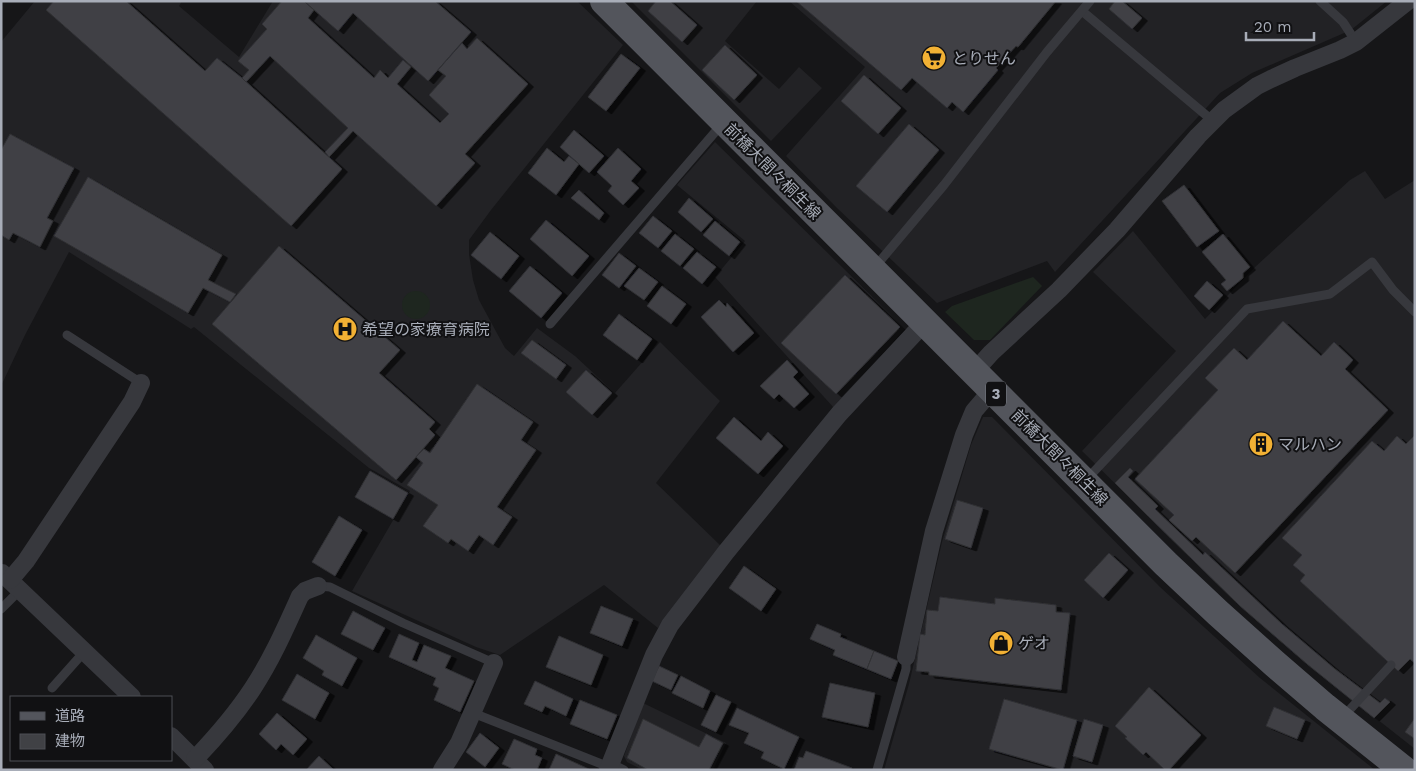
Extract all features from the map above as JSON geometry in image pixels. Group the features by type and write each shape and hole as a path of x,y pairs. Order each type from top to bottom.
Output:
{"main road":[{"name":"前橋大間々桐生線","path":"604,1 1084,482 1218,613 1341,720 1404,770"}],"street":[{"path":"906,656 934,531 991,353 1059,290 1117,230 1212,120 1257,86 1356,42 1408,1"},
{"path":"613,768 654,655 670,625 732,544 839,414 925,322"},
{"path":"131,696 10,581 37,545 132,402 141,383"},
{"path":"172,737 200,764 254,687 273,653 300,596 305,591 318,586"},
{"path":"442,770 459,743 494,663"}],"lane":[{"path":"872,270 944,184 1047,52 1090,1"},
{"path":"1320,1 1343,22 1356,42"},
{"path":"1082,11 1212,120"},
{"path":"550,324 724,122"},
{"path":"1084,482 1247,309 1330,294 1372,262 1393,290 1415,312"},
{"path":"66,335 141,383"},
{"path":"1,609 10,581"},
{"path":"318,586 330,587 403,623 494,663"},
{"path":"52,688 84,652"},
{"path":"877,770 906,669 906,656"},
{"path":"1341,720 1391,665"},
{"path":"473,713 613,768"}],"shaded area":[{"name":"希望の家療育病院","path":"35,1 182,1 179,6 239,57 273,1 577,1 623,45 491,210 469,240 469,254 473,280 479,300 505,348 514,356 537,328 575,356 615,393 660,342 720,401 656,483 722,547 658,628 604,585 500,655 476,647 352,591 410,491 369,468 194,327 191,329 69,252 25,335 1,386 1,42"},
{"path":"631,1 757,1 725,41 779,89 799,67 822,88 771,141"},
{"path":"789,1 1387,1 1351,30 1252,73 1220,93 1055,272 1047,261 937,303 837,208 786,156 865,67"},
{"path":"715,142 905,329 834,408 715,277 745,241 677,185"},
{"path":"1365,171 1385,199 1415,180 1415,749 1307,664 1240,606 1082,451 1176,351 1093,272 1133,231 1205,319 1254,268 1350,180"},
{"path":"1033,277 1042,286 990,340 974,340 945,312 952,306"},
{"path":"416,291 426,295 430,305 426,315 416,319 406,315 402,305 406,295"},
{"path":"983,417 992,417 1160,587 1260,678 1375,770 884,770 909,684 942,542 971,445"},
{"path":"643,703 726,743 713,770 643,770 627,762 624,756"}],"building":[{"path":"54,1 126,1 205,71 217,58 242,78 342,169 291,226 46,10"},
{"path":"282,1 304,1 314,10 308,18 374,78 380,70 388,78 403,60 411,67 397,84 440,123 449,114 429,95 446,76 438,70 462,43 467,49 477,38 528,84 465,154 475,163 436,206 353,131 329,157 325,152 348,128 270,56 246,82 242,78 249,70 238,61 267,29 262,24"},
{"path":"304,1 435,1 471,32 428,81 353,13 338,31"},
{"path":"656,1 670,1 697,25 682,42 648,11"},
{"name":"とりせん","path":"796,1 1056,1 1018,47 1016,46 996,68 998,70 963,112 952,102 947,108 912,78 901,90"},
{"path":"1115,1 1122,1 1142,18 1132,29 1109,9"},
{"path":"725,45 757,75 734,100 702,70"},
{"path":"621,54 640,68 606,111 588,97"},
{"path":"864,75 901,108 878,134 841,101"},
{"path":"909,124 939,150 887,212 856,186"},
{"path":"574,130 604,156 589,173 560,147"},
{"path":"10,134 74,168 47,218 53,221 40,247 13,233 9,240 1,235 1,150"},
{"path":"547,148 564,162 569,156 579,164 556,195 528,173"},
{"path":"618,148 641,169 631,181 639,188 623,205 608,191 612,186 597,172"},
{"path":"88,177 222,255 208,280 236,294 230,302 203,288 188,313 54,236"},
{"path":"1184,185 1219,231 1197,247 1162,201"},
{"path":"579,190 604,213 599,220 571,198"},
{"path":"689,198 713,219 701,232 678,212"},
{"path":"653,216 672,231 658,248 639,233"},
{"path":"546,220 589,256 572,276 530,239"},
{"path":"715,221 740,242 729,256 703,235"},
{"path":"490,232 519,256 501,279 471,255"},
{"path":"675,234 694,249 680,266 661,251"},
{"path":"1223,234 1250,267 1243,273 1243,278 1227,291 1221,284 1226,280 1202,252"},
{"path":"279,246 400,350 379,373 435,422 429,429 435,435 396,480 212,324"},
{"path":"697,252 716,267 702,284 683,268"},
{"path":"619,253 636,266 619,288 602,275"},
{"path":"530,266 562,293 541,318 509,291"},
{"path":"639,268 658,282 644,300 624,286"},
{"path":"845,275 900,327 836,394 781,343"},
{"path":"1207,281 1223,295 1209,310 1194,296"},
{"path":"662,286 686,304 671,324 647,306"},
{"path":"719,300 726,307 727,303 754,333 733,352 701,317"},
{"path":"619,314 652,339 637,360 603,335"},
{"name":"マルハン","path":"1283,321 1321,356 1334,342 1353,360 1345,369 1388,410 1235,573 1196,537 1192,541 1169,520 1174,515 1135,479 1218,390 1205,378 1234,348 1247,360"},
{"path":"532,340 566,365 556,379 521,353"},
{"path":"787,360 798,372 793,377 809,394 794,408 779,394 774,399 760,386"},
{"path":"586,370 612,393 592,415 566,392"},
{"path":"477,384 533,422 521,440 536,450 497,507 512,517 493,545 479,535 468,551 451,539 448,543 423,526 438,505 407,485 423,463 416,457 424,449 430,453"},
{"path":"734,417 761,441 768,432 783,446 758,474 716,438"},
{"path":"1415,435 1415,663 1410,659 1398,671 1300,581 1305,575 1293,565 1302,555 1282,538 1372,441 1384,451 1397,436 1406,444"},
{"path":"1130,468 1133,471 1128,477 1158,506 1155,509 1203,555 1205,552 1282,624 1335,669 1380,703 1385,698 1390,702 1374,718 1307,664 1240,606 1115,483"},
{"path":"370,471 408,493 393,519 355,497"},
{"path":"957,500 983,508 971,548 945,539"},
{"path":"339,516 362,530 335,576 312,562"},
{"path":"1109,553 1128,570 1103,598 1084,580"},
{"path":"744,566 776,589 761,611 729,588"},
{"path":"940,597 995,604 995,598 1056,605 1056,612 1070,613 1061,690 929,675 929,672 916,671 920,634 925,635 927,610 938,611"},
{"path":"601,606 633,619 622,646 590,633"},
{"path":"353,611 385,628 373,650 341,634"},
{"path":"817,624 841,634 840,637 874,651 867,669 833,655 835,650 810,639"},
{"path":"399,634 419,643 412,660 417,662 424,645 451,656 445,668 474,681 460,712 434,700 439,688 433,685 436,678 389,657"},
{"path":"316,635 357,658 342,686 322,675 324,671 303,658"},
{"path":"559,636 603,655 591,685 546,667"},
{"path":"874,651 898,661 891,679 867,669"},
{"path":"659,666 678,675 671,690 652,681"},
{"path":"297,674 329,693 315,719 282,700"},
{"path":"681,676 710,691 703,708 672,693"},
{"path":"535,681 573,699 566,716 545,706 542,712 524,704"},
{"path":"830,683 875,693 868,727 822,717"},
{"path":"1149,687 1201,735 1169,770 1165,770 1146,752 1143,755 1115,726"},
{"path":"716,695 731,702 716,732 701,725"},
{"path":"1004,699 1077,720 1063,770 989,749"},
{"path":"580,700 617,715 607,739 570,724"},
{"path":"1274,707 1305,720 1297,739 1266,726"},
{"path":"737,708 799,737 784,769 761,758 764,752 744,743 749,733 729,725"},
{"path":"277,713 307,739 293,755 281,744 276,750 259,734"},
{"path":"1415,718 1415,739 1405,732"},
{"path":"643,719 699,747 706,734 723,743 709,770 648,770 627,758"},
{"path":"1084,719 1103,725 1092,762 1073,756"},
{"path":"480,733 499,748 485,767 466,752"},
{"path":"514,739 537,749 535,755 542,758 537,770 515,770 502,764"},
{"path":"806,751 852,768 851,770 794,770 799,757 803,758"},
{"path":"556,754 591,770 549,770"},
{"path":"319,756 334,770 306,770"}],"place":[{"name":"とりせん","path":"934,58"},
{"name":"希望の家療育病院","path":"345,329"},
{"name":"マルハン","path":"1261,444"},
{"name":"ゲオ","path":"1001,643"}]}
